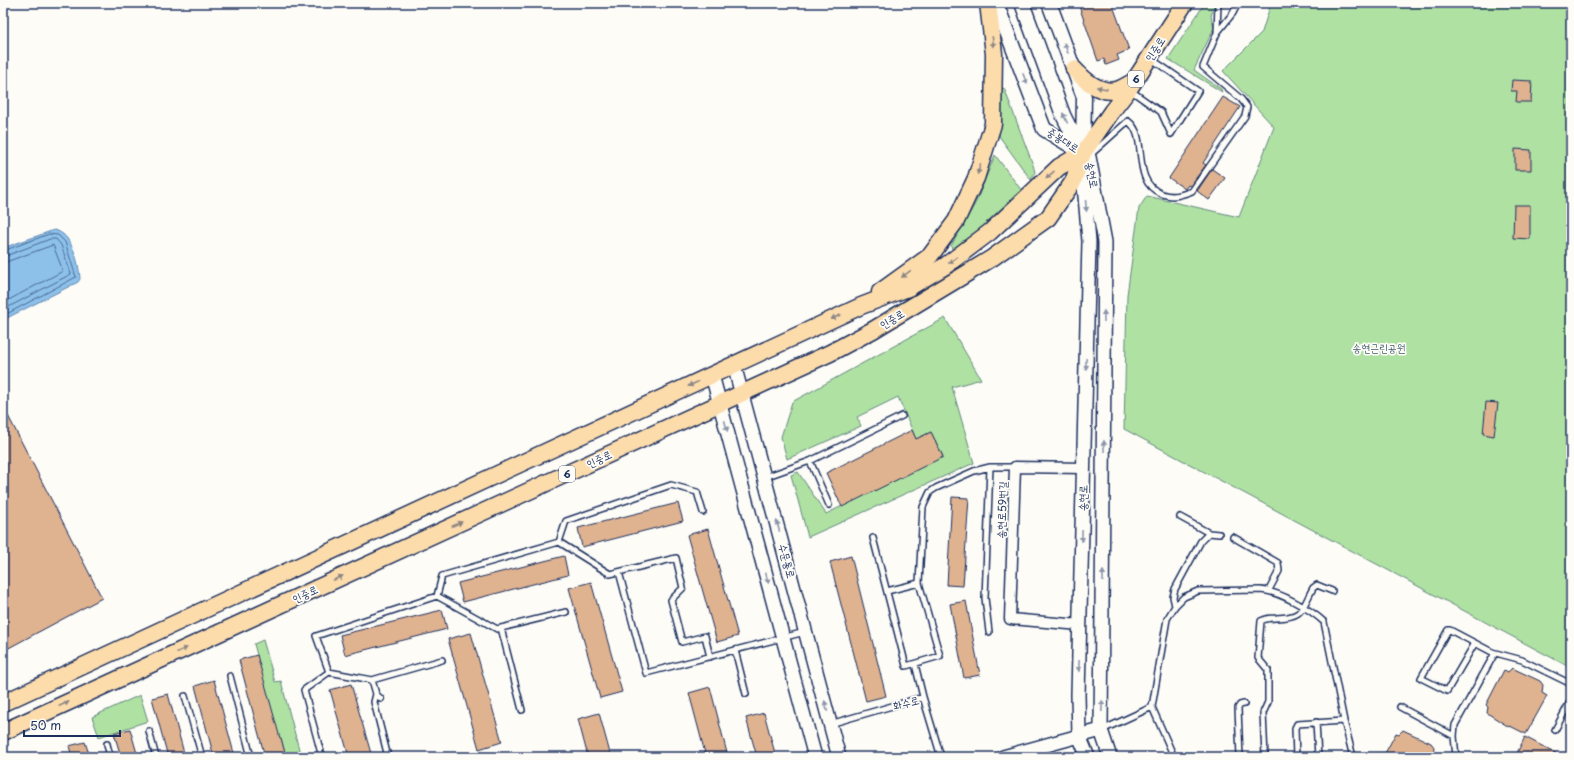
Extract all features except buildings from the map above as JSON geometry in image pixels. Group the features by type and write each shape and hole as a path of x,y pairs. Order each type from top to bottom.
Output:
{"main road":[{"path":"861,306 930,256 956,221 976,178 993,124 994,54 988,3"},
{"name":"중봉대로","path":"996,3 1044,129 1086,155"},
{"path":"1022,3 1063,115 1086,155"},
{"name":"중봉대로","path":"1049,3 1084,97 1086,155"},
{"name":"인중로","path":"3,732 742,393 854,340 992,258 1048,218 1073,182 1086,155 1112,111 1132,85 1185,3"},
{"path":"1074,69 1086,82 1099,89 1115,91 1132,85"},
{"name":"인중로","path":"3,703 861,306 908,288 945,266 990,232 1059,167 1086,155"}],"street":[{"name":"송현로","path":"1086,155 1089,241 1078,695 1080,736 1088,757"},
{"name":"송현로","path":"1086,155 1105,242 1101,730 1110,757"},
{"name":"수문통로","path":"734,365 839,757"},
{"path":"712,375 815,757"},
{"name":"송현로59번길","path":"1080,625 1010,619 1015,467 1084,468"},
{"path":"1003,757 1101,730"}],"lane":[{"path":"1217,33 1218,3"},
{"path":"1086,155 1128,121 1136,132 1142,169 1147,181 1154,191 1166,195 1181,196 1192,191 1245,116 1247,107 1241,98 1203,67 1217,33 1233,13 1238,3"},
{"path":"1132,85 1161,112 1171,134 1198,91 1150,58"},
{"path":"764,477 810,461 902,416"},
{"path":"810,461 829,505"},
{"path":"989,632 985,598 990,467"},
{"name":"송현로59번길","path":"915,664 940,656 919,583 922,507 925,500 930,492 936,488 974,471 990,467 1015,467"},
{"path":"559,542 566,520 671,486 697,492 703,512"},
{"path":"1180,517 1209,533 1219,534"},
{"path":"1175,606 1173,597 1175,589 1202,541 1209,533"},
{"path":"1232,537 1278,563 1279,571 1268,590"},
{"path":"873,538 906,666 915,664 923,697"},
{"path":"437,596 442,576 559,542 610,574 676,558 683,588 671,600 682,642 705,636 710,657"},
{"path":"619,572 646,673 806,632"},
{"path":"887,591 919,583"},
{"path":"1265,757 1263,713 1268,702 1268,670 1258,658 1259,625 1265,618 1292,617 1299,614 1313,588 1317,585 1332,591"},
{"path":"1174,757 1152,706 1168,619 1175,606 1184,597 1198,592 1268,590 1302,607 1316,615 1324,622 1344,721 1353,757"},
{"path":"329,672 316,636 437,596 497,629 566,612"},
{"path":"502,628 522,710"},
{"path":"1474,643 1447,691 1421,678 1448,630 1495,653 1522,660 1571,684"},
{"path":"735,650 746,694"},
{"path":"1456,757 1454,736 1455,725 1495,653"},
{"path":"322,757 304,690 329,672 372,680 442,660"},
{"path":"230,676 251,757"},
{"path":"372,680 376,694 381,699"},
{"path":"376,694 374,702 388,757"},
{"path":"185,696 202,757"},
{"name":"화수로","path":"830,724 923,697 941,757"},
{"path":"1555,730 1571,700"},
{"path":"1240,757 1238,708 1240,705 1244,704"},
{"path":"1101,730 1152,706"},
{"path":"1400,707 1454,736"},
{"path":"1296,757 1295,726 1299,723 1344,721"},
{"path":"1316,722 1318,757"},
{"path":"149,731 156,757"},
{"path":"106,744 110,757"}],"green space":[{"path":"1205,3 1215,3 1211,16 1214,28 1194,70 1221,89 1222,92 1168,59"},
{"name":"송현근린공원","path":"1271,3 1571,3 1571,668 1124,429 1127,295 1139,208 1147,196 1239,217 1274,127 1223,71 1262,32"},
{"path":"1004,88 1033,165 1035,172 1031,180 999,136 1001,120 1001,90"},
{"path":"995,155 1022,191 985,227 952,249 951,246 976,202"},
{"path":"945,318 981,379 952,387 974,463 808,537 791,475 798,472 826,514 943,456 931,432 916,439 898,397 857,417 861,426 787,459 781,437 792,402"},
{"path":"263,640 275,682 281,681 301,757 286,757 281,738 261,743 257,655 254,644"},
{"path":"140,695 148,721 99,737 92,717"}],"water":[{"path":"54,230 60,232 70,243 76,257 80,279 78,282 3,320 3,248"}]}
